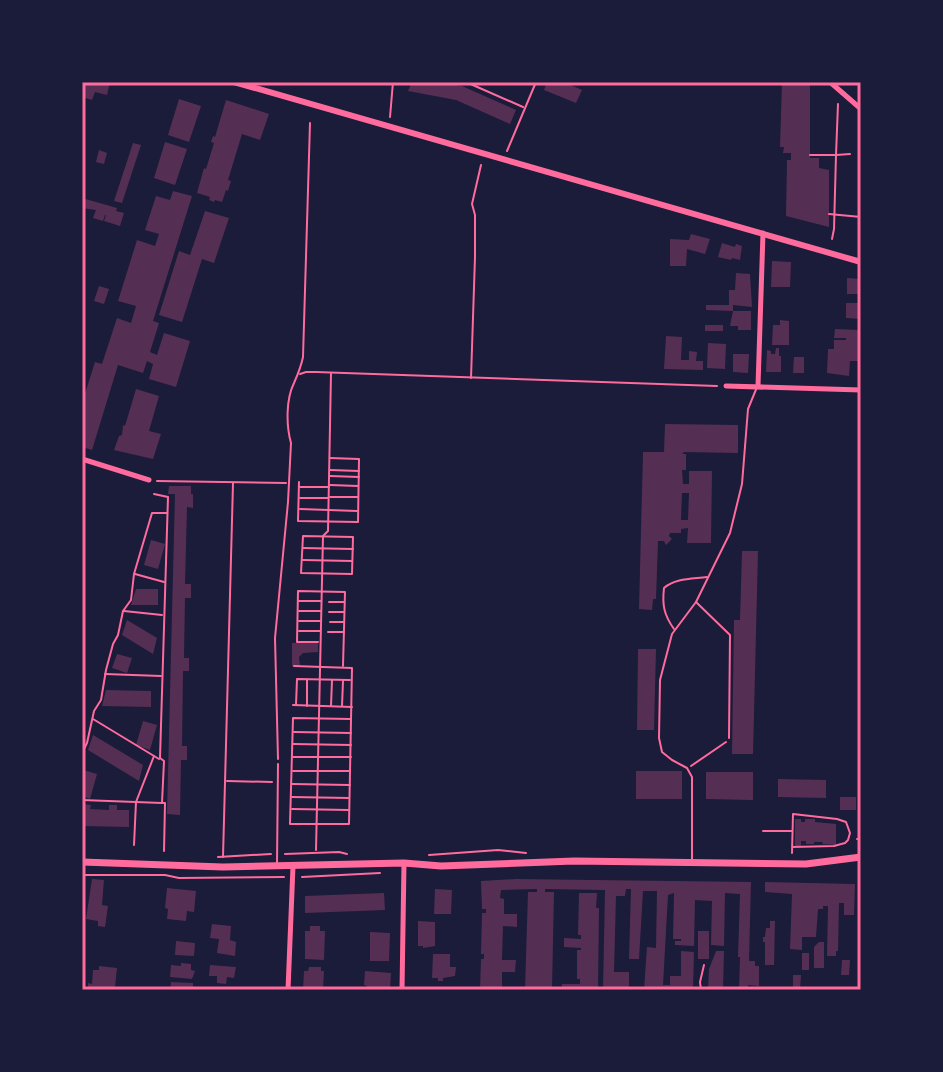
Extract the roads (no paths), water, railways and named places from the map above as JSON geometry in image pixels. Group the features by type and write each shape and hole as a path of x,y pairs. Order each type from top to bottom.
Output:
{"main road":[{"path":"82,862 277,867 404,863 441,866 537,861 806,864 861,857"}],"street":[{"path":"234,82 861,262"},
{"path":"830,82 861,109"},
{"path":"758,386 763,233"},
{"path":"726,386 861,390"},
{"path":"82,459 149,480"},
{"path":"402,990 404,863"},
{"path":"288,990 293,866"}],"lane":[{"path":"692,863 692,777 687,768 662,752 659,738 660,680 675,630 696,602 730,533 742,484 748,409 758,386"},
{"path":"675,630 665,617 662,603 664,588 676,581 708,577"},
{"path":"696,602 730,635 729,738"},
{"path":"277,867 278,764"}]}
